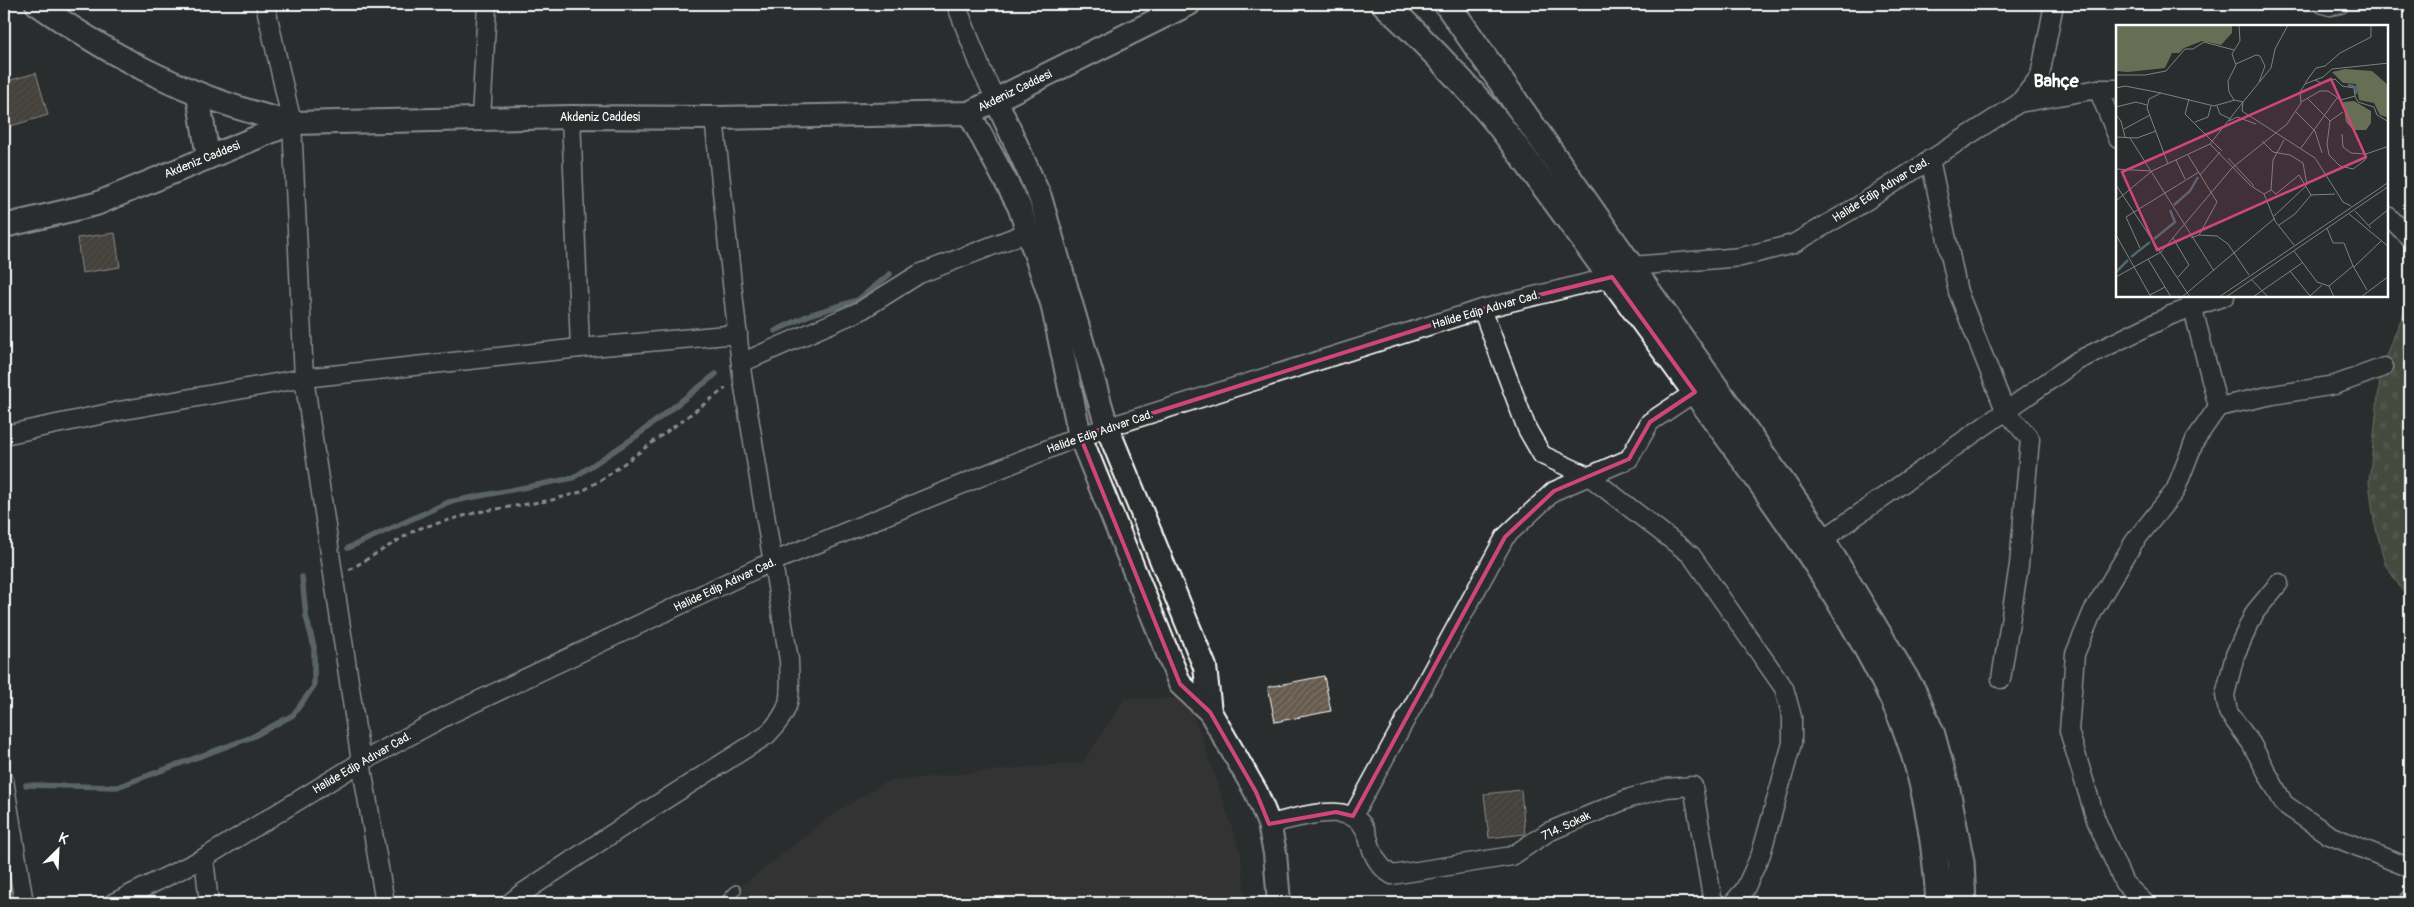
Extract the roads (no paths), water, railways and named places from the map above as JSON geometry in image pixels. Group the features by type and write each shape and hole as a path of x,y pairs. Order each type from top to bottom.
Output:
{"main road":[{"path":"1385,4 1426,43 1488,111 1622,271 1822,540 1914,693 1932,735 1948,790 1961,862 1963,903"},
{"path":"1447,4 1622,271 1695,392 1808,551 1853,624 1893,700 1911,746 1925,795 1937,868 1940,903"}],"street":[{"path":"37,4 84,37 198,95 246,112 292,123"},
{"path":"265,4 292,123 304,378 361,762 385,903"},
{"path":"481,120 487,4"},
{"path":"956,4 982,71 1040,197 1107,427 1205,667 1210,712"},
{"name":"Akdeniz Caddesi","path":"4,226 96,204 208,156 292,123 571,117 714,118 969,113 1189,4"},
{"name":"Halide Edip Adıvar Cad.","path":"113,903 204,858 361,762 446,716 772,562 1080,436 1482,309 1622,271 1741,257 1793,244 2018,103 2040,76 2054,4"},
{"path":"2323,4 2330,6 2340,4"},
{"path":"2018,103 2098,90 2116,89"},
{"path":"2098,90 2116,133"},
{"path":"198,95 208,156"},
{"path":"969,113 1019,206 1052,303 1080,436 1180,684 1210,712 1256,792 1269,824 1275,853 1279,903"},
{"path":"571,117 580,348"},
{"path":"510,903 520,894 639,816 767,735 782,720 790,701 789,660 742,369 714,118"},
{"path":"1930,159 1958,292 2005,410 2030,439 2019,565 2002,679"},
{"path":"2389,217 2410,238"},
{"path":"742,369 860,310 920,274 1028,232"},
{"path":"1822,540 2077,361 2171,315 2191,302 2214,298"},
{"path":"2191,302 2218,407"},
{"path":"1482,309 1527,428 1542,455 1590,476 1691,555 1784,688 1792,717 1792,743 1761,854 1745,889 1733,903"},
{"path":"4,435 119,411 304,378 580,348 738,334"},
{"path":"2145,903 2124,883 2100,829 2069,731 2075,654 2093,611 2134,542 2175,491 2195,440 2218,407 2273,395 2336,385 2384,367"},
{"path":"1269,824 1336,812 1353,816 1505,537 1554,491 1629,459 1650,422 1695,392"},
{"path":"2279,583 2255,612 2235,654 2225,695 2228,712 2251,744 2284,804 2329,835 2410,868"},
{"path":"4,780 24,903"},
{"name":"714. Sokak","path":"1353,816 1365,827 1372,852 1382,869 1392,875 1512,856 1548,832 1630,798 1666,788 1693,786 1713,903"},
{"path":"204,858 209,903"},
{"path":"2408,903 2410,899"}],"lane":[{"path":"724,903 736,890"}],"waterway":[{"path":"775,331 809,315 858,300 890,274"},
{"path":"348,548 449,502 573,478 635,437 716,374"},
{"path":"26,785 117,787 252,737 293,715 314,686 314,647 306,616 302,577"}],"district":[{"name":"Bahçe","path":"2056,81"}]}
